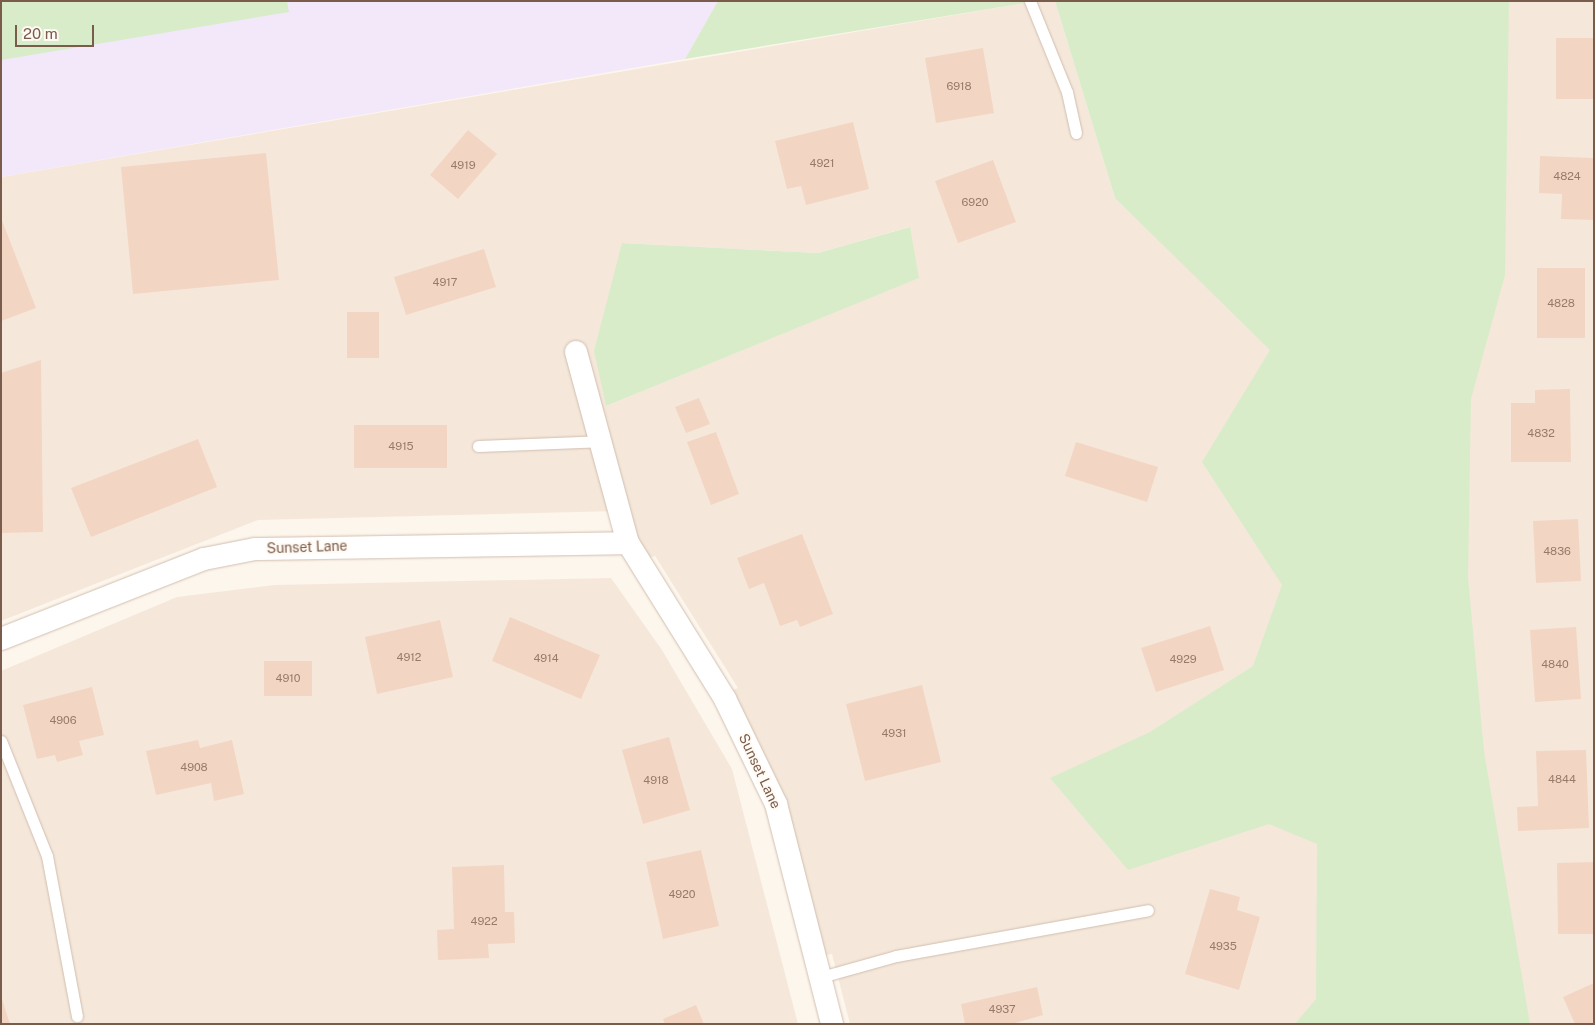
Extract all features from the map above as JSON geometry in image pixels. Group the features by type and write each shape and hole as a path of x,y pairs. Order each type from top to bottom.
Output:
{"street":[{"name":"Sunset Lane","path":"576,352 628,543 691,641 758,763 793,858 832,1024"},
{"name":"Sunset Lane","path":"1,639 204,559 254,549 628,543"}],"lane":[{"path":"1030,1 1067,92 1076,134"},
{"path":"478,446 600,441"},
{"path":"1,741 47,856 77,1016"},
{"path":"821,977 896,956 1148,910"}],"shaded area":[{"path":"1,1 718,1 685,59 1,177"},
{"path":"1037,1 1055,1 1115,198 1347,1 1594,1 1594,1024 850,1024 832,954 819,957 726,693 738,688 655,556 643,559 618,511 258,520 1,621 1,177","holes":["909,227 918,278 606,406 622,243 818,253"]},
{"path":"611,578 662,650 732,769 798,1024 1,1024 1,671 177,597 275,585"}],"green space":[{"path":"1,1 287,1 289,12 1,60"},
{"path":"718,1 1037,1 685,59"},
{"path":"1055,1 1509,1 1505,275 1471,399 1468,577 1484,751 1530,1024 1295,1024 1316,999 1317,844 1269,824 1128,870 1050,778 1150,732 1253,666 1282,585 1202,462 1270,350 1115,198"},
{"path":"910,227 919,278 606,406 594,351 622,243 818,253"}],"building":[{"path":"1556,38 1594,38 1594,99 1556,99"},
{"path":"983,48 994,113 936,123 925,58"},
{"path":"853,122 869,189 806,205 801,186 787,189 775,141"},
{"path":"468,130 497,154 458,199 430,175"},
{"path":"266,153 279,280 133,294 121,167"},
{"path":"1540,156 1594,158 1594,220 1561,219 1562,194 1539,193"},
{"path":"993,160 1016,222 958,243 935,181"},
{"path":"1,218 36,308 1,321"},
{"path":"484,249 496,287 406,315 394,277"},
{"path":"1537,268 1585,268 1585,338 1537,338"},
{"path":"347,312 379,312 379,358 347,358"},
{"path":"41,360 43,532 1,533 1,373"},
{"path":"1570,389 1571,462 1511,462 1511,403 1535,403 1535,390"},
{"path":"699,398 710,424 686,433 675,407"},
{"path":"354,425 447,425 447,468 354,468"},
{"path":"716,432 739,494 711,505 687,442"},
{"path":"198,439 217,487 91,537 71,488"},
{"path":"1076,442 1158,467 1147,502 1065,476"},
{"path":"1578,519 1581,581 1536,583 1533,521"},
{"path":"802,534 833,614 800,627 797,620 780,626 764,583 749,589 737,558"},
{"path":"510,617 600,655 581,699 492,661"},
{"path":"440,620 453,677 377,694 365,637"},
{"path":"1210,626 1224,670 1156,692 1141,648"},
{"path":"1576,627 1581,699 1535,702 1530,630"},
{"path":"264,661 312,661 312,696 264,696"},
{"path":"922,685 941,762 865,781 846,704"},
{"path":"92,687 104,735 79,741 83,755 57,762 55,755 37,759 23,705"},
{"path":"669,737 690,810 643,824 622,750"},
{"path":"198,740 200,748 232,740 244,794 214,801 211,783 156,795 146,751"},
{"path":"1586,750 1589,828 1518,831 1517,807 1538,806 1536,751"},
{"path":"701,850 719,926 663,939 646,862"},
{"path":"1594,862 1594,934 1558,934 1557,863"},
{"path":"504,865 505,912 514,912 515,943 488,944 489,958 438,960 437,930 454,929 452,867"},
{"path":"1210,889 1240,897 1237,910 1260,917 1239,990 1185,974"},
{"path":"1594,983 1594,1024 1575,1024 1563,997"},
{"path":"1037,987 1043,1015 1012,1024 965,1024 961,1004"},
{"path":"2,999 10,1024 1,1024"},
{"path":"696,1005 704,1024 665,1024 663,1019"}]}
